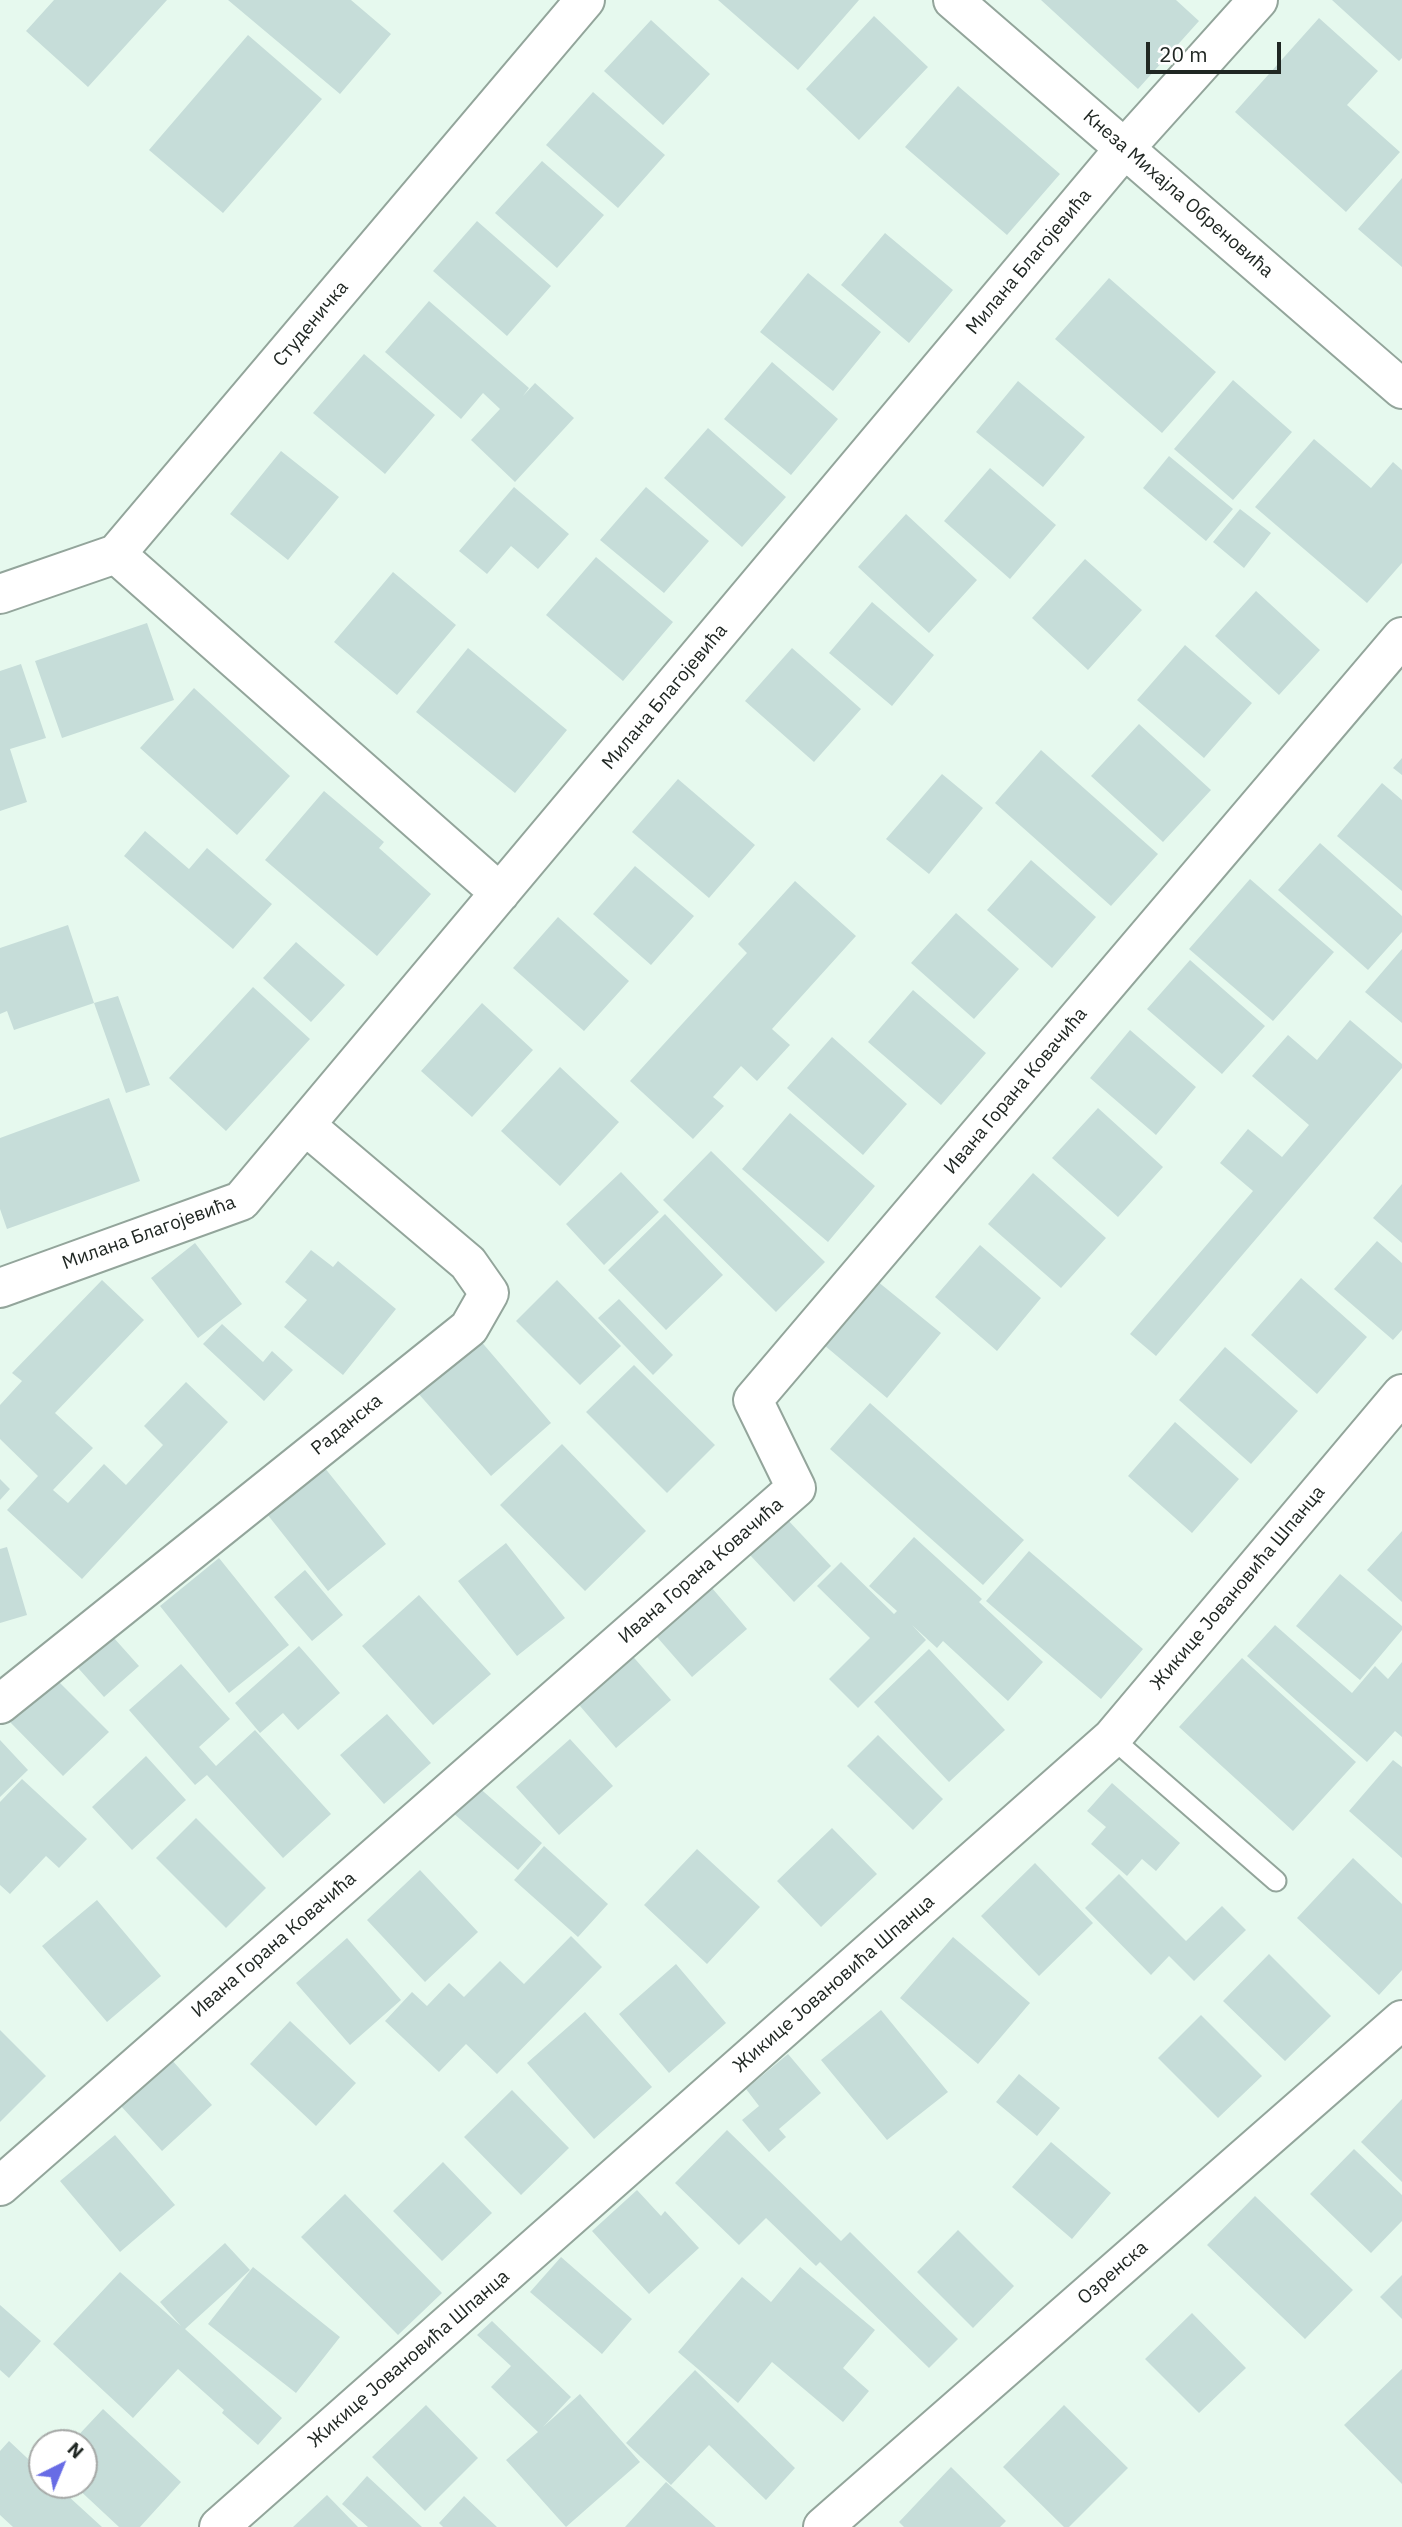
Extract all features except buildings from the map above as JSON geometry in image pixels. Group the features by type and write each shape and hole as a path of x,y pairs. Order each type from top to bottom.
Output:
{"street":[{"name":"Студеничка","path":"116,554 585,0"},
{"name":"Кнеза Михајла Обреновића","path":"953,0 1402,389"},
{"name":"Милана Благојевића","path":"0,1288 242,1201 1125,148 1258,0"},
{"path":"0,594 116,554 500,893"},
{"name":"Ивана Горана Ковачића","path":"0,2186 796,1488 753,1400 1402,637"},
{"name":"Раданска","path":"0,1704 469,1328 489,1293 468,1263 306,1125"},
{"name":"Жикице Јовановића Шпанца","path":"219,2527 1112,1738 1402,1394"},
{"name":"Озренска","path":"823,2527 1402,2020"}],"lane":[{"path":"1112,1738 1276,1881"}]}
